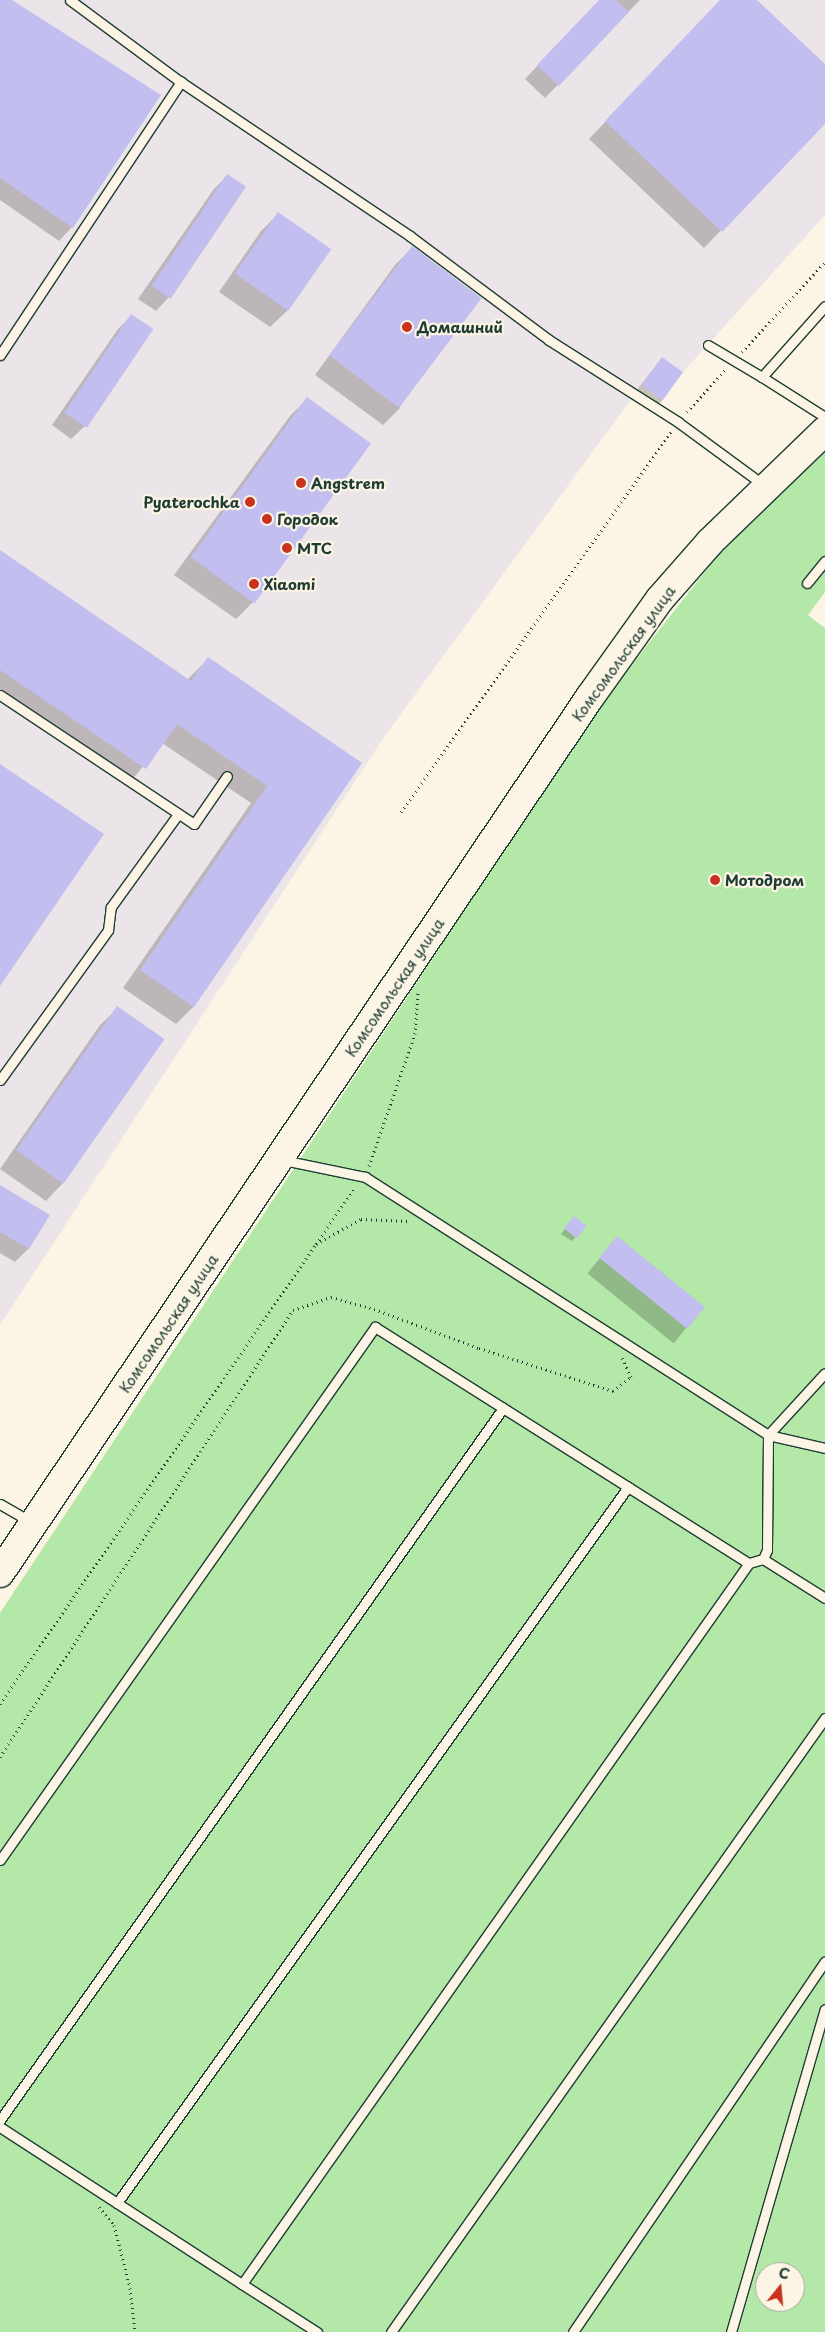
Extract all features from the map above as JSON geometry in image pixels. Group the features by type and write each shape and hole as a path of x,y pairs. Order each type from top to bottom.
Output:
{"main road":[{"name":"Комсомольская улица","path":"0,1572 590,697 660,599 710,542 825,431"}],"lane":[{"path":"70,0 181,82 410,236 549,340 678,422 767,487"},
{"path":"0,355 181,82"},
{"path":"762,377 825,306"},
{"path":"708,345 825,417"},
{"path":"808,583 825,561"},
{"path":"0,696 194,824 228,776"},
{"path":"0,1080 108,930 111,907 178,814"},
{"path":"278,1159 365,1177 768,1435 825,1448"},
{"path":"0,1860 375,1327 749,1563"},
{"path":"763,1559 767,1550 768,1435 825,1373"},
{"path":"0,2120 502,1408"},
{"path":"117,2203 628,1487"},
{"path":"0,1504 34,1523"},
{"path":"242,2284 749,1563 763,1559 825,1598"},
{"path":"391,2332 825,1718"},
{"path":"573,2332 825,1961"},
{"path":"731,2332 825,2010"},
{"path":"0,2127 311,2330"}],"path":[{"path":"401,812 671,432"},
{"path":"0,1704 316,1244 346,1196 365,1177 415,1034 418,987"},
{"path":"316,1244 361,1220 419,1222"},
{"path":"0,1757 293,1310 331,1297 374,1309 479,1348 613,1391 631,1377 620,1352"},
{"path":"92,2200 114,2225 130,2288 135,2332"}],"shaded area":[{"path":"0,0 825,0 825,215 683,372 662,357 384,737 0,1325"}],"green space":[{"path":"825,438 825,592 808,615 825,628 825,2332 0,2332 0,1613 601,704 748,517"}],"building":[{"path":"0,0 12,0 161,95 73,228 0,178"},
{"path":"599,0 616,0 629,12 559,86 537,65"},
{"path":"720,0 757,0 825,64 825,124 722,232 605,121"},
{"path":"227,174 246,187 171,299 152,286"},
{"path":"278,212 331,249 288,311 235,273"},
{"name":"Домашний","path":"412,246 481,298 399,408 330,355"},
{"path":"131,314 153,329 87,428 64,413"},
{"path":"662,357 683,372 662,401 641,385"},
{"name":"Городок","path":"307,397 371,443 255,604 191,557"},
{"path":"0,550 191,681 208,657 362,763 194,1007 140,970 267,786 177,724 146,769 0,670"},
{"path":"0,764 104,834 0,986"},
{"path":"117,1006 165,1039 64,1183 16,1150"},
{"path":"0,1185 50,1215 29,1249 0,1232"},
{"path":"574,1216 587,1226 577,1238 564,1229"},
{"path":"617,1236 705,1307 687,1329 599,1258"}],"place":[{"name":"Домашний","path":"407,327"},
{"name":"Angstrem","path":"301,483"},
{"name":"Pyaterochka","path":"250,502"},
{"name":"Городок","path":"267,519"},
{"name":"МТС","path":"287,548"},
{"name":"Xiaomi","path":"254,584"},
{"name":"Мотодром","path":"715,880"}]}
